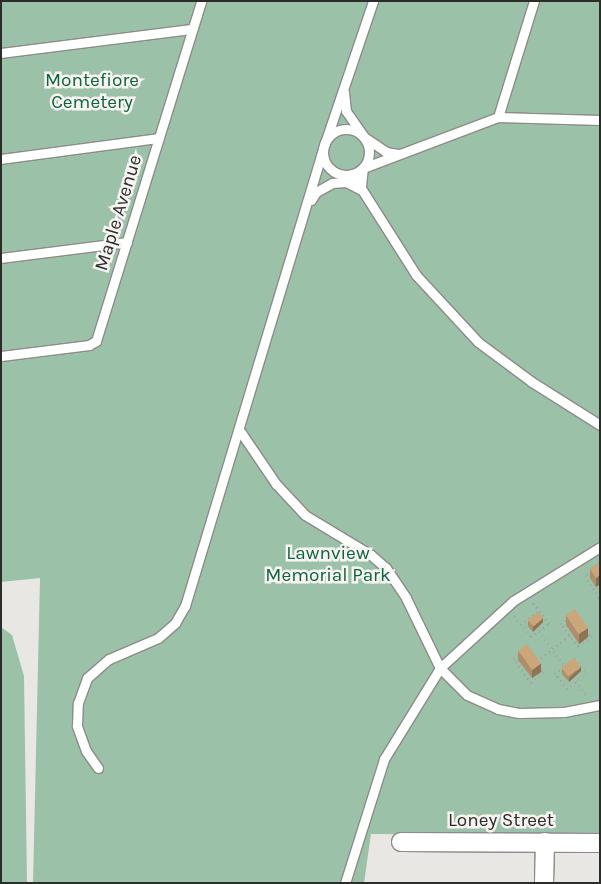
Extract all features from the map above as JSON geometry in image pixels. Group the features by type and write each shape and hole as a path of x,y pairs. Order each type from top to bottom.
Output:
{"street":[{"name":"Loney Street","path":"401,842 600,844"},
{"path":"544,883 545,842"}],"lane":[{"name":"Maple Avenue","path":"1,356 89,345 96,341 201,1"},
{"path":"98,768 86,751 77,726 78,703 87,678 110,659 158,638 175,623 185,606 240,431 325,143 373,1"},
{"path":"498,117 534,1"},
{"path":"1,52 192,29"},
{"path":"343,89 346,111 364,137 369,154 360,176 362,190"},
{"path":"399,154 386,152 357,131 343,129 336,131 325,143 323,150 328,165 341,174 352,174 363,168 498,117 600,120"},
{"path":"1,160 159,138"},
{"path":"352,174 416,275 478,342 532,382 600,425"},
{"path":"306,206 316,192 332,183 346,182 362,190"},
{"path":"1,258 127,242"},
{"path":"240,431 276,484 305,515 371,555 386,568 406,598 440,668 467,695 498,709 537,713 597,706"},
{"path":"346,883 384,759 440,668 507,607 600,547"}],"path":[{"path":"597,568 585,576 600,598"},
{"path":"595,592 600,588"},
{"path":"507,607 530,637 549,624 526,593"},
{"path":"521,624 539,611"},
{"path":"575,614 592,637 578,647 570,636 561,624 575,614"},
{"path":"539,631 565,666"},
{"path":"536,662 570,636"},
{"path":"527,650 536,662 544,673 531,683 514,659 527,650"},
{"path":"575,658 587,673 567,689 555,674 565,666 575,658"},
{"path":"576,681 597,706"}],"green space":[{"name":"Lawnview Memorial Park","path":"1,1 600,1 600,836 371,834 364,883 33,883 40,578 1,582"},
{"path":"1,627 12,635 24,676 27,883 1,883"}],"building":[{"path":"600,562 600,575 596,578 590,569"},
{"path":"575,609 588,628 579,634 566,615"},
{"path":"538,612 543,618 533,626 528,620"},
{"path":"527,644 541,663 532,670 518,650"},
{"path":"574,658 581,667 568,677 561,668"}],"park label":[{"name":"Montefiore Cemetery","path":"92,92"}]}
